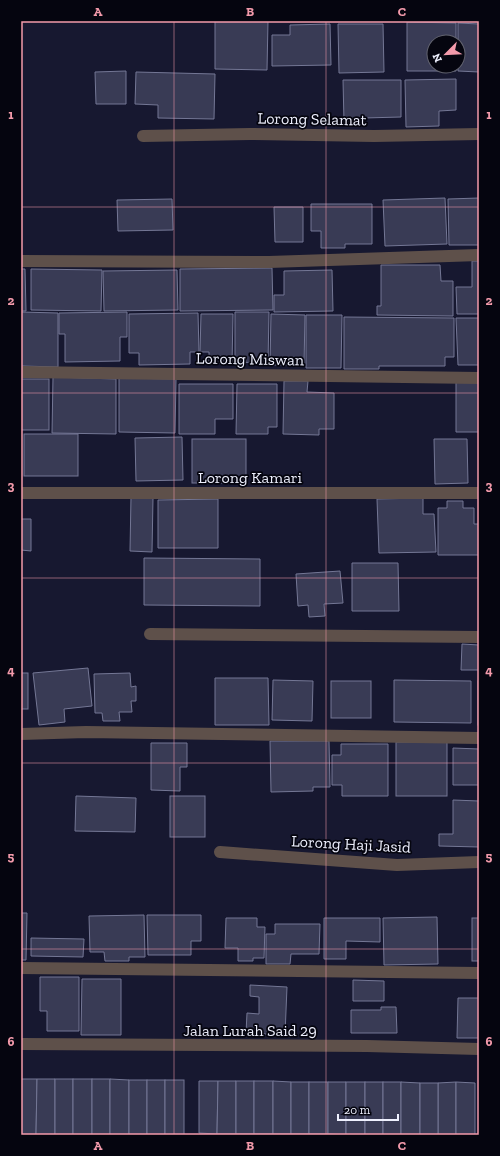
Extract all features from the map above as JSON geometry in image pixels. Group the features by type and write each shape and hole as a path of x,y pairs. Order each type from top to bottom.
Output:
{"street":[{"name":"Lorong Selamat","path":"143,136 250,134 374,136 479,134"},
{"path":"21,261 269,262 479,255"},
{"name":"Lorong Miswan","path":"21,372 479,378"},
{"name":"Lorong Kamari","path":"21,493 479,493"},
{"path":"150,634 479,637"},
{"path":"21,734 86,732 479,738"},
{"name":"Lorong Haji Jasid","path":"220,852 397,865 479,862"},
{"path":"21,968 479,973"},
{"name":"Jalan Lurah Said 29","path":"21,1044 359,1046 479,1049"}],"building":[{"path":"215,21 268,21 267,70 215,69"},
{"path":"407,22 456,23 456,34 426,34 426,71 407,71"},
{"path":"458,23 479,24 479,72 466,71 466,34 458,34"},
{"path":"330,24 331,65 272,66 272,35 290,35 290,25"},
{"path":"338,24 383,24 384,72 339,73"},
{"path":"126,71 126,104 96,104 95,72"},
{"path":"136,72 215,74 214,119 158,118 158,105 135,104"},
{"path":"456,79 456,110 439,111 439,126 406,127 405,80"},
{"path":"343,80 401,80 401,117 364,118 364,122 344,122"},
{"path":"445,198 447,244 385,246 383,200"},
{"path":"479,198 479,245 449,245 448,199"},
{"path":"172,199 173,230 118,231 117,200"},
{"path":"311,204 372,204 372,244 345,244 345,248 321,248 321,231 311,231"},
{"path":"274,207 303,207 303,242 275,242"},
{"path":"472,261 479,261 479,314 457,314 456,287 472,287"},
{"path":"381,265 440,265 441,281 453,281 453,316 377,315 377,306 381,306"},
{"path":"272,268 273,310 180,311 180,269"},
{"path":"21,269 25,269 26,311 21,311"},
{"path":"31,269 102,270 101,311 31,310"},
{"path":"177,270 178,310 104,311 103,271"},
{"path":"332,270 333,311 274,312 274,295 284,295 284,271"},
{"path":"21,312 58,313 58,367 21,366"},
{"path":"127,312 127,337 120,337 120,361 65,362 65,334 59,334 59,313"},
{"path":"235,312 269,312 268,363 235,362"},
{"path":"198,313 199,352 190,352 190,364 139,365 139,353 129,353 129,314"},
{"path":"201,314 233,314 232,364 209,363 209,352 200,352"},
{"path":"271,314 305,315 304,365 270,365"},
{"path":"306,315 342,315 341,368 306,368"},
{"path":"344,317 454,318 454,357 445,357 445,366 379,366 379,369 344,369"},
{"path":"456,318 479,318 479,365 458,365"},
{"path":"53,377 116,379 116,434 52,433"},
{"path":"119,378 176,379 175,433 119,432"},
{"path":"21,379 49,379 49,430 21,430"},
{"path":"284,381 308,381 307,392 334,393 334,429 319,429 319,435 283,434"},
{"path":"456,381 479,382 479,432 456,432"},
{"path":"179,384 233,384 233,419 215,419 215,434 179,434"},
{"path":"237,384 277,384 277,427 268,427 268,434 236,434"},
{"path":"24,434 78,434 78,476 24,476"},
{"path":"182,437 183,480 136,481 135,438"},
{"path":"192,439 246,439 246,483 192,483"},
{"path":"434,439 467,439 468,483 435,484"},
{"path":"131,497 153,498 152,552 130,551"},
{"path":"423,498 423,514 434,514 436,552 379,553 377,499"},
{"path":"218,499 218,548 158,548 158,500"},
{"path":"447,501 463,501 463,508 474,508 474,524 479,524 479,555 438,555 438,508 447,508"},
{"path":"21,519 31,519 31,551 21,550"},
{"path":"144,558 260,559 260,606 144,605"},
{"path":"352,563 398,563 399,611 352,611"},
{"path":"340,571 343,603 324,604 325,616 309,617 308,605 298,606 296,574"},
{"path":"462,644 479,645 479,670 461,670"},
{"path":"88,668 92,706 64,709 65,722 39,725 33,673"},
{"path":"21,673 28,673 28,709 21,709"},
{"path":"130,673 131,687 136,686 136,701 131,701 132,712 119,712 120,721 103,721 102,713 95,713 94,674"},
{"path":"215,678 268,678 269,725 215,725"},
{"path":"273,680 313,681 312,721 272,720"},
{"path":"394,680 471,681 471,723 394,722"},
{"path":"331,681 371,681 371,718 331,718"},
{"path":"479,681 479,725 478,725"},
{"path":"270,741 329,741 330,787 313,787 313,791 271,792"},
{"path":"396,742 447,742 447,796 396,796"},
{"path":"151,743 187,743 187,767 180,767 180,791 151,790"},
{"path":"341,744 388,744 388,796 342,796 342,785 332,785 332,755 341,755"},
{"path":"453,748 479,749 479,785 453,785"},
{"path":"76,796 136,798 135,832 75,831"},
{"path":"170,796 205,796 205,837 170,837"},
{"path":"453,800 479,801 479,847 439,846 439,834 453,834"},
{"path":"21,913 27,913 26,960 21,960"},
{"path":"144,915 145,957 129,957 129,961 105,961 104,952 90,952 89,916"},
{"path":"147,915 201,915 201,941 191,941 191,955 148,955"},
{"path":"437,917 438,964 384,965 383,918"},
{"path":"226,918 257,918 257,927 265,927 264,958 253,958 253,961 238,961 238,948 225,948"},
{"path":"324,918 380,918 380,942 346,941 346,959 324,959"},
{"path":"472,918 479,918 479,961 472,961"},
{"path":"275,924 320,924 319,954 291,954 290,964 266,964 266,934 275,934"},
{"path":"31,938 84,939 83,957 31,956"},
{"path":"40,977 79,977 79,1031 47,1031 47,1011 40,1011"},
{"path":"82,979 121,979 121,1035 81,1035"},
{"path":"353,980 384,981 384,1001 353,1001"},
{"path":"250,985 287,987 285,1035 246,1033 247,1013 259,1014 259,997 250,996"},
{"path":"458,998 479,998 479,1038 457,1038"},
{"path":"381,1007 396,1007 397,1033 351,1033 351,1010 381,1010"},
{"path":"21,1079 37,1079 36,1135 21,1135"},
{"path":"37,1079 55,1079 55,1135 36,1135"},
{"path":"55,1079 73,1079 73,1135 55,1135"},
{"path":"73,1079 92,1079 92,1135 73,1135"},
{"path":"92,1079 110,1079 110,1135 92,1135"},
{"path":"110,1079 129,1080 129,1135 110,1135"},
{"path":"129,1080 147,1080 147,1135 129,1135"},
{"path":"147,1080 165,1080 165,1135 147,1135"},
{"path":"165,1080 184,1080 184,1135 165,1135"},
{"path":"199,1081 218,1081 217,1134 199,1133"},
{"path":"218,1081 236,1081 236,1134 217,1134"},
{"path":"236,1081 254,1081 254,1134 236,1134"},
{"path":"254,1081 273,1081 273,1134 254,1134"},
{"path":"273,1081 291,1082 291,1134 273,1134"},
{"path":"291,1082 309,1082 309,1134 291,1134"},
{"path":"309,1082 328,1082 328,1134 309,1134"},
{"path":"328,1082 346,1082 346,1135 328,1134"},
{"path":"346,1082 365,1082 365,1135 346,1135"},
{"path":"365,1082 383,1082 383,1135 365,1135"},
{"path":"383,1082 401,1082 401,1135 383,1135"},
{"path":"401,1082 420,1083 420,1135 401,1135"},
{"path":"456,1082 456,1135 438,1135 438,1083"},
{"path":"456,1082 475,1083 475,1135 456,1135"},
{"path":"420,1083 438,1083 438,1135 420,1135"}]}
